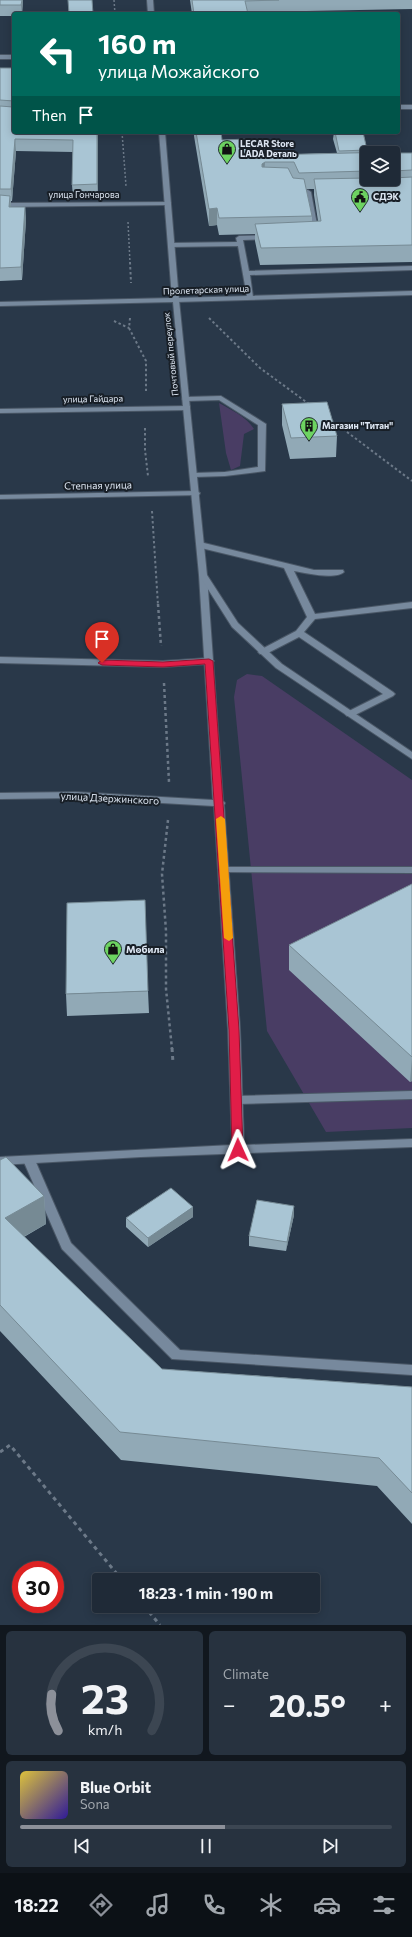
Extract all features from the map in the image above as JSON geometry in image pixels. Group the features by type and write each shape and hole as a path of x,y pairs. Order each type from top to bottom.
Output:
{"street":[{"path":"150,0 151,12"},
{"path":"0,57 12,58"},
{"path":"400,107 412,107"},
{"name":"Почтовый переулок","path":"162,134 176,300 203,575 220,804 237,1100 238,1150"},
{"path":"294,187 296,193 315,192"},
{"path":"308,192 317,236 309,236"},
{"name":"улица Гончарова","path":"0,204 168,203"},
{"path":"250,298 239,238 278,237"},
{"path":"171,245 241,244"},
{"path":"246,273 412,268"},
{"name":"Пролетарская улица","path":"0,304 412,293"},
{"path":"186,399 221,398 262,424 262,469 226,474 194,475"},
{"name":"улица Гайдара","path":"0,411 187,408"},
{"name":"Степная улица","path":"0,497 196,493"},
{"path":"200,544 314,573 340,572"},
{"path":"287,566 312,617"},
{"path":"203,575 235,625 279,666 412,756"},
{"path":"263,652 298,633 312,617 412,605"},
{"path":"298,633 390,694 350,714"},
{"path":"0,660 163,664 209,661"},
{"name":"улица Дзержинского","path":"0,796 75,795 220,804"},
{"path":"224,870 412,870"},
{"path":"237,1100 412,1095"},
{"path":"0,1161 141,1153 412,1143"},
{"path":"29,1160 66,1246 177,1356 412,1370"}],"path":[{"path":"114,0 115,12"},
{"path":"122,134 132,301 129,328 146,361 145,450 151,495 163,664 170,802 162,874 166,931 166,989 173,1063"},
{"path":"190,299 260,368 311,406"},
{"path":"330,420 412,481"},
{"path":"0,1452 10,1446 116,1573"},
{"path":"150,1613 160,1625"}],"shaded area":[{"path":"219,403 243,417 254,429 244,434 240,466 231,470 226,453"},
{"path":"247,674 262,676 412,780 412,1128 326,1132 267,1031 234,697 237,680"}],"building":[{"path":"0,0 22,0 21,5 0,5"},
{"path":"68,0 92,0 93,12 69,12"},
{"path":"192,0 279,0 245,1 248,12 194,12"},
{"path":"0,68 12,68 12,101 0,100"},
{"path":"0,106 12,107 12,134 97,134 97,184 72,185 73,140 15,139 11,189 0,189"},
{"path":"196,134 221,134 222,140 248,139 252,153 262,153 265,155 360,153 360,171 299,173 294,162 265,162 262,164 262,167 288,168 293,178 304,179 312,216 219,218 217,208 209,209"},
{"path":"335,134 363,134 366,146 360,146 360,150 339,151"},
{"path":"400,153 412,153 412,170 400,171"},
{"path":"412,177 412,245 261,248 255,224 321,221 314,179 360,178 360,186 400,186 400,178"},
{"path":"0,195 10,196 9,207 25,207 21,267 0,268"},
{"path":"327,402 337,436 291,438 282,404"},
{"path":"412,884 412,1057 289,945"},
{"path":"145,900 148,991 66,994 67,903"},
{"path":"6,1157 44,1196 5,1218 162,1369 412,1387 412,1493 379,1458 120,1432 0,1305 0,1160"},
{"path":"171,1188 193,1207 148,1238 126,1218"},
{"path":"257,1200 294,1206 287,1242 249,1236"}],"slow traffic":[{"path":"221,819 229,938"}],"place":[{"name":"LECAR Store LADA Dеталь","path":"227,164"},
{"name":"СДЭК","path":"360,212"},
{"name":"Магазин \"Титан\"","path":"309,441"},
{"name":"Мобила","path":"113,964"}],"route":[{"path":"102,663 163,664 209,661 220,804 234,1030 238,1150"}]}
